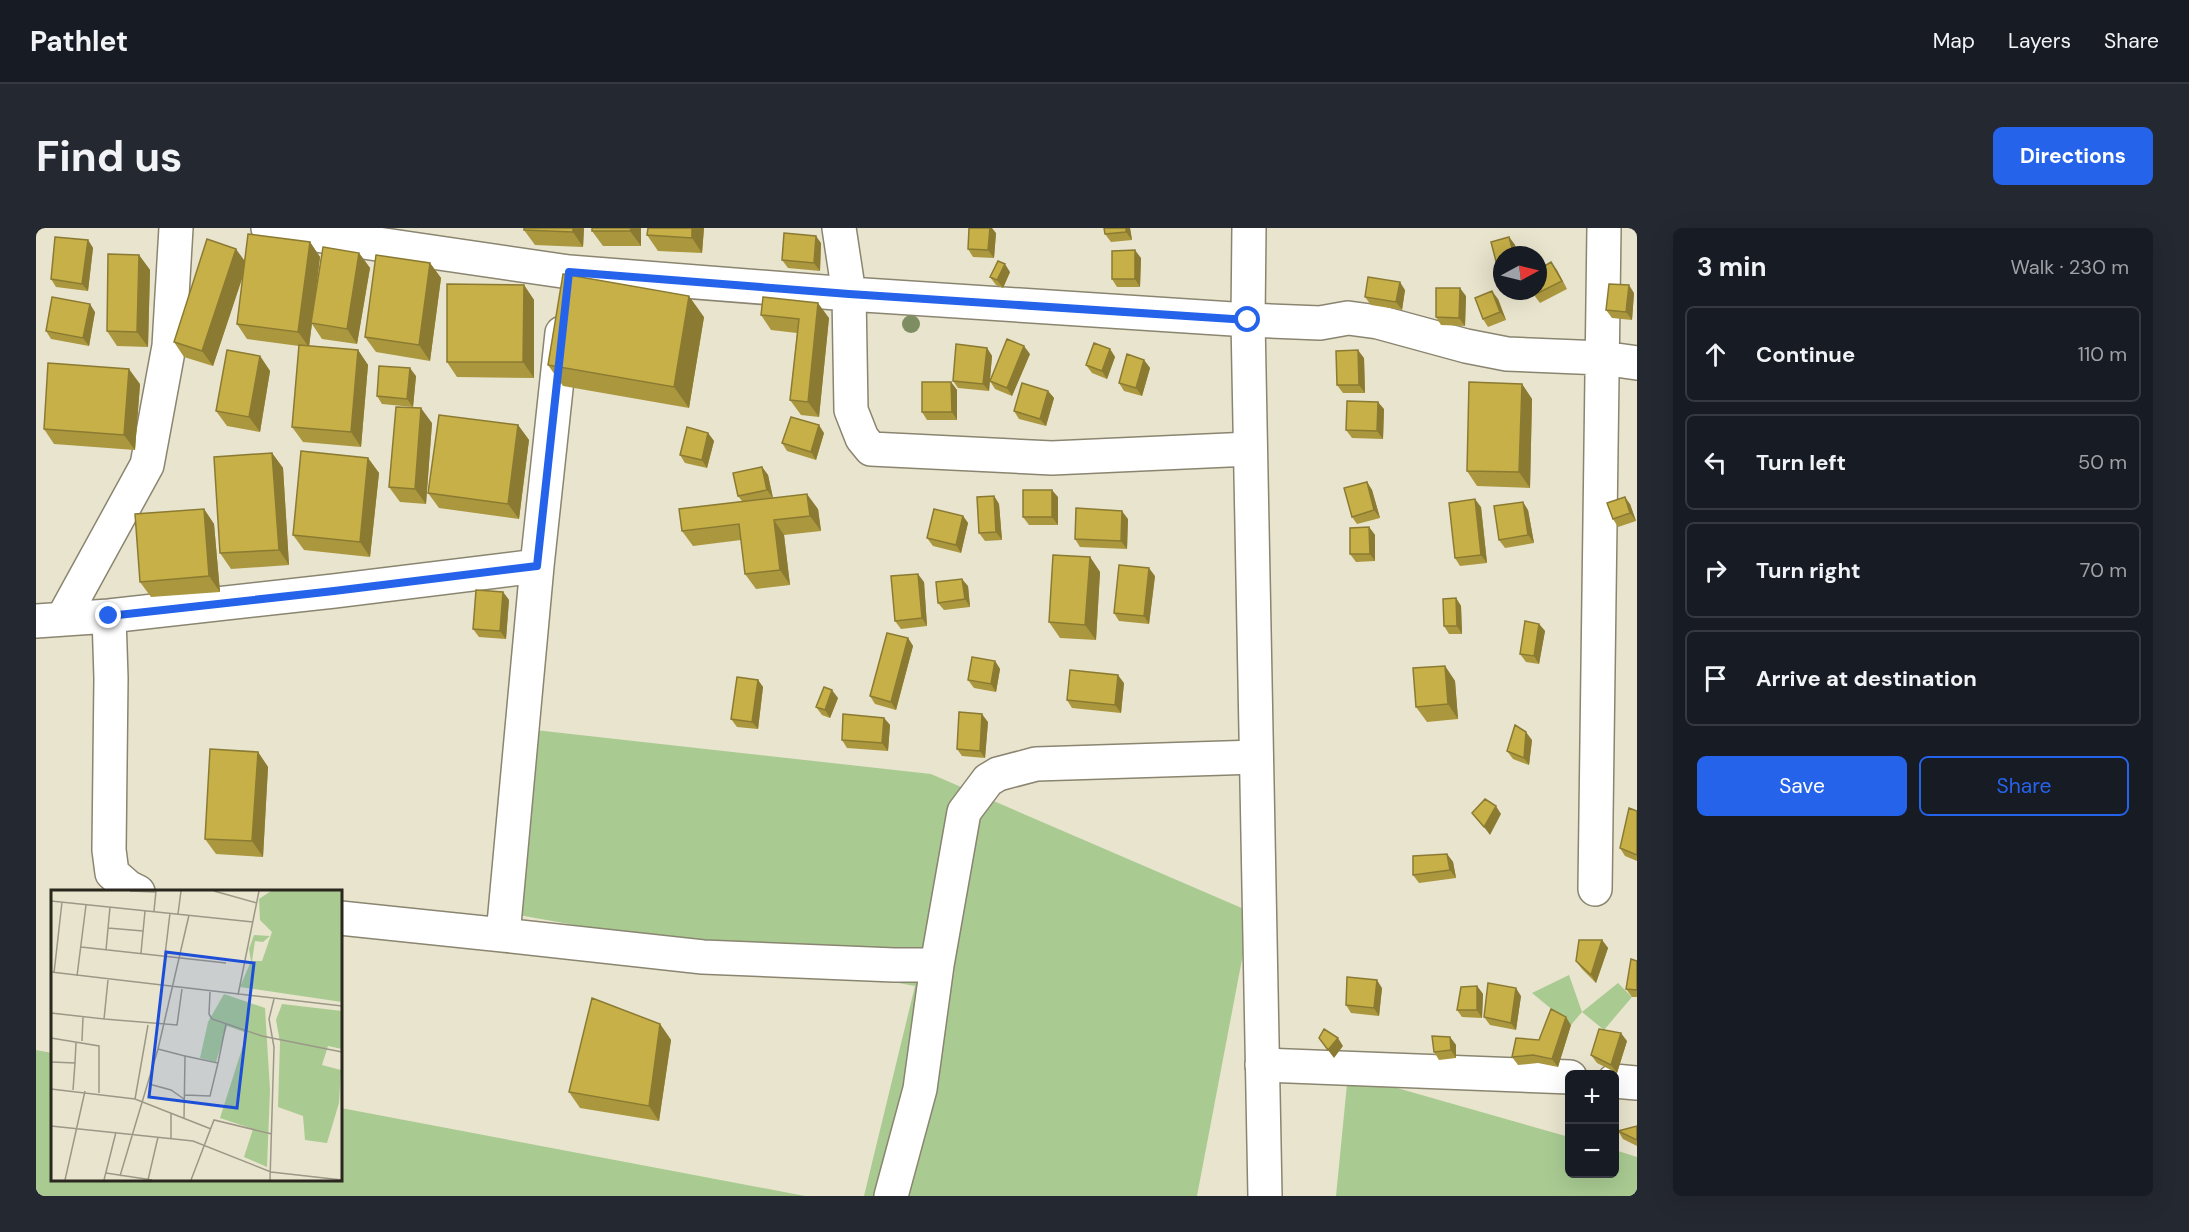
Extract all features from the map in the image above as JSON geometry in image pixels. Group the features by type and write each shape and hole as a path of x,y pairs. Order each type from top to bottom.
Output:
{"street":[{"path":"49,620 147,465 169,346 176,228"},
{"path":"268,228 569,272 849,294 1248,320 1320,323 1348,318 1378,322 1466,346 1507,354 1602,358 1637,363"},
{"path":"839,228 849,294 851,410 862,438 871,449 1052,458 1250,449"},
{"path":"1249,228 1250,449 1265,1196"},
{"path":"1595,889 1604,228"},
{"path":"503,935 537,566 569,272"},
{"path":"49,620 109,616 537,566"},
{"path":"109,616 111,678 109,850 112,873 128,887 136,890"},
{"path":"891,1196 920,1089 937,965 964,812 988,780 998,774 1036,764 1256,757"},
{"path":"342,918 703,957 937,965"},
{"path":"1262,1065 1565,1077"},
{"path":"1619,1081 1637,1083"}],"green space":[{"path":"535,730 931,774 1251,912 1197,1196 864,1196 915,986 513,914"},
{"path":"1569,975 1582,1012 1571,1025 1532,993"},
{"path":"1618,983 1632,997 1604,1030 1582,1012"},
{"path":"36,1050 51,1053 51,1181 342,1181 342,1108 805,1196 36,1196"},
{"path":"1348,1074 1565,1136 1565,1178 1619,1178 1619,1151 1637,1157 1637,1196 1336,1196"}],"building":[{"path":"524,228 573,228 573,232 524,230"},
{"path":"592,228 631,228 630,231 592,231"},
{"path":"648,228 692,228 692,238 647,235"},
{"path":"969,228 990,228 988,250 968,249"},
{"path":"1104,228 1126,228 1126,232 1105,234"},
{"path":"784,233 816,236 814,263 782,260"},
{"path":"248,234 310,242 298,332 237,324"},
{"path":"55,237 88,240 82,284 51,279"},
{"path":"1509,237 1512,246 1493,246 1493,250 1491,242"},
{"path":"207,239 236,249 202,351 174,342"},
{"path":"323,247 359,253 347,329 311,323"},
{"path":"1135,250 1135,279 1112,279 1112,251"},
{"path":"108,254 139,255 137,332 107,331"},
{"path":"376,255 430,263 419,345 365,337"},
{"path":"998,261 1005,264 997,280 990,277"},
{"path":"1551,262 1562,281 1547,288 1547,264"},
{"path":"563,274 689,296 674,387 548,365"},
{"path":"1368,277 1400,282 1396,302 1365,297"},
{"path":"447,284 524,285 523,362 447,362"},
{"path":"1609,284 1629,285 1626,312 1606,310"},
{"path":"1436,288 1460,288 1459,318 1436,317"},
{"path":"1492,291 1493,300 1495,300 1500,312 1483,319 1475,298"},
{"path":"52,297 90,304 83,338 46,331"},
{"path":"763,297 818,303 808,402 790,400 799,319 761,315"},
{"path":"1007,339 1024,346 1007,388 990,381"},
{"path":"1094,343 1110,349 1102,371 1086,365"},
{"path":"956,344 987,348 983,384 953,381"},
{"path":"299,345 358,350 351,432 292,427"},
{"path":"227,350 260,356 249,417 216,411"},
{"path":"1358,350 1359,385 1337,385 1336,351"},
{"path":"1127,354 1144,360 1136,388 1119,383"},
{"path":"48,363 129,369 124,435 44,429"},
{"path":"379,366 410,368 407,399 377,396"},
{"path":"922,382 951,382 952,412 922,412"},
{"path":"1469,382 1522,384 1519,472 1467,471"},
{"path":"1022,383 1048,391 1040,419 1014,411"},
{"path":"1347,401 1378,402 1377,431 1346,430"},
{"path":"396,407 421,408 415,489 389,487"},
{"path":"439,415 518,425 508,504 428,493"},
{"path":"791,417 819,425 811,452 782,443"},
{"path":"687,427 708,433 702,460 680,455"},
{"path":"301,451 368,458 360,542 293,535"},
{"path":"272,453 279,550 220,553 214,457"},
{"path":"762,467 767,490 738,496 733,473"},
{"path":"1367,482 1374,510 1352,517 1344,488"},
{"path":"1023,490 1052,490 1052,517 1023,517"},
{"path":"807,494 810,516 774,520 780,570 745,574 739,524 682,531 679,509"},
{"path":"994,496 996,532 979,533 977,497"},
{"path":"1625,497 1630,513 1613,519 1607,503"},
{"path":"1475,499 1481,555 1455,558 1449,503"},
{"path":"1523,502 1528,535 1499,540 1494,506"},
{"path":"1076,508 1122,511 1121,541 1075,539"},
{"path":"204,509 209,576 140,582 135,514"},
{"path":"934,509 963,516 956,545 927,538"},
{"path":"1369,527 1370,554 1350,554 1350,528"},
{"path":"1053,555 1090,557 1085,625 1049,622"},
{"path":"1119,565 1149,568 1144,616 1114,613"},
{"path":"918,574 922,618 895,621 891,576"},
{"path":"962,579 965,599 938,603 936,582"},
{"path":"476,590 503,592 500,631 473,629"},
{"path":"1456,598 1457,626 1444,626 1443,599"},
{"path":"1525,621 1539,624 1534,656 1520,654"},
{"path":"887,633 908,638 891,702 870,696"},
{"path":"972,657 995,661 991,684 968,680"},
{"path":"1445,666 1448,704 1416,707 1413,668"},
{"path":"1070,670 1118,675 1115,705 1067,700"},
{"path":"737,677 758,680 752,722 731,719"},
{"path":"824,687 832,690 825,710 816,707"},
{"path":"959,712 982,714 980,751 957,749"},
{"path":"843,714 884,718 882,743 842,740"},
{"path":"1515,725 1526,732 1524,758 1507,751"},
{"path":"210,749 258,752 252,841 205,839"},
{"path":"1485,799 1496,806 1484,827 1472,813"},
{"path":"1629,808 1637,811 1637,855 1620,848"},
{"path":"1447,854 1450,870 1413,875 1413,856"},
{"path":"1579,940 1602,940 1591,975 1576,961"},
{"path":"1631,959 1637,961 1637,990 1626,989"},
{"path":"1347,977 1377,980 1374,1008 1346,1005"},
{"path":"1488,983 1516,988 1511,1023 1484,1017"},
{"path":"1477,986 1477,1010 1457,1010 1461,987"},
{"path":"592,998 660,1024 649,1106 569,1092"},
{"path":"1551,1009 1566,1017 1552,1059 1533,1055 1512,1057 1516,1038 1539,1040"},
{"path":"1324,1029 1338,1038 1328,1050 1319,1038"},
{"path":"1599,1029 1621,1033 1611,1065 1591,1055"},
{"path":"1432,1036 1450,1037 1451,1050 1434,1052"},
{"path":"1637,1126 1637,1140 1619,1131"}],"route":[{"path":"109,616 537,566 569,272 849,294 1248,320"}]}
